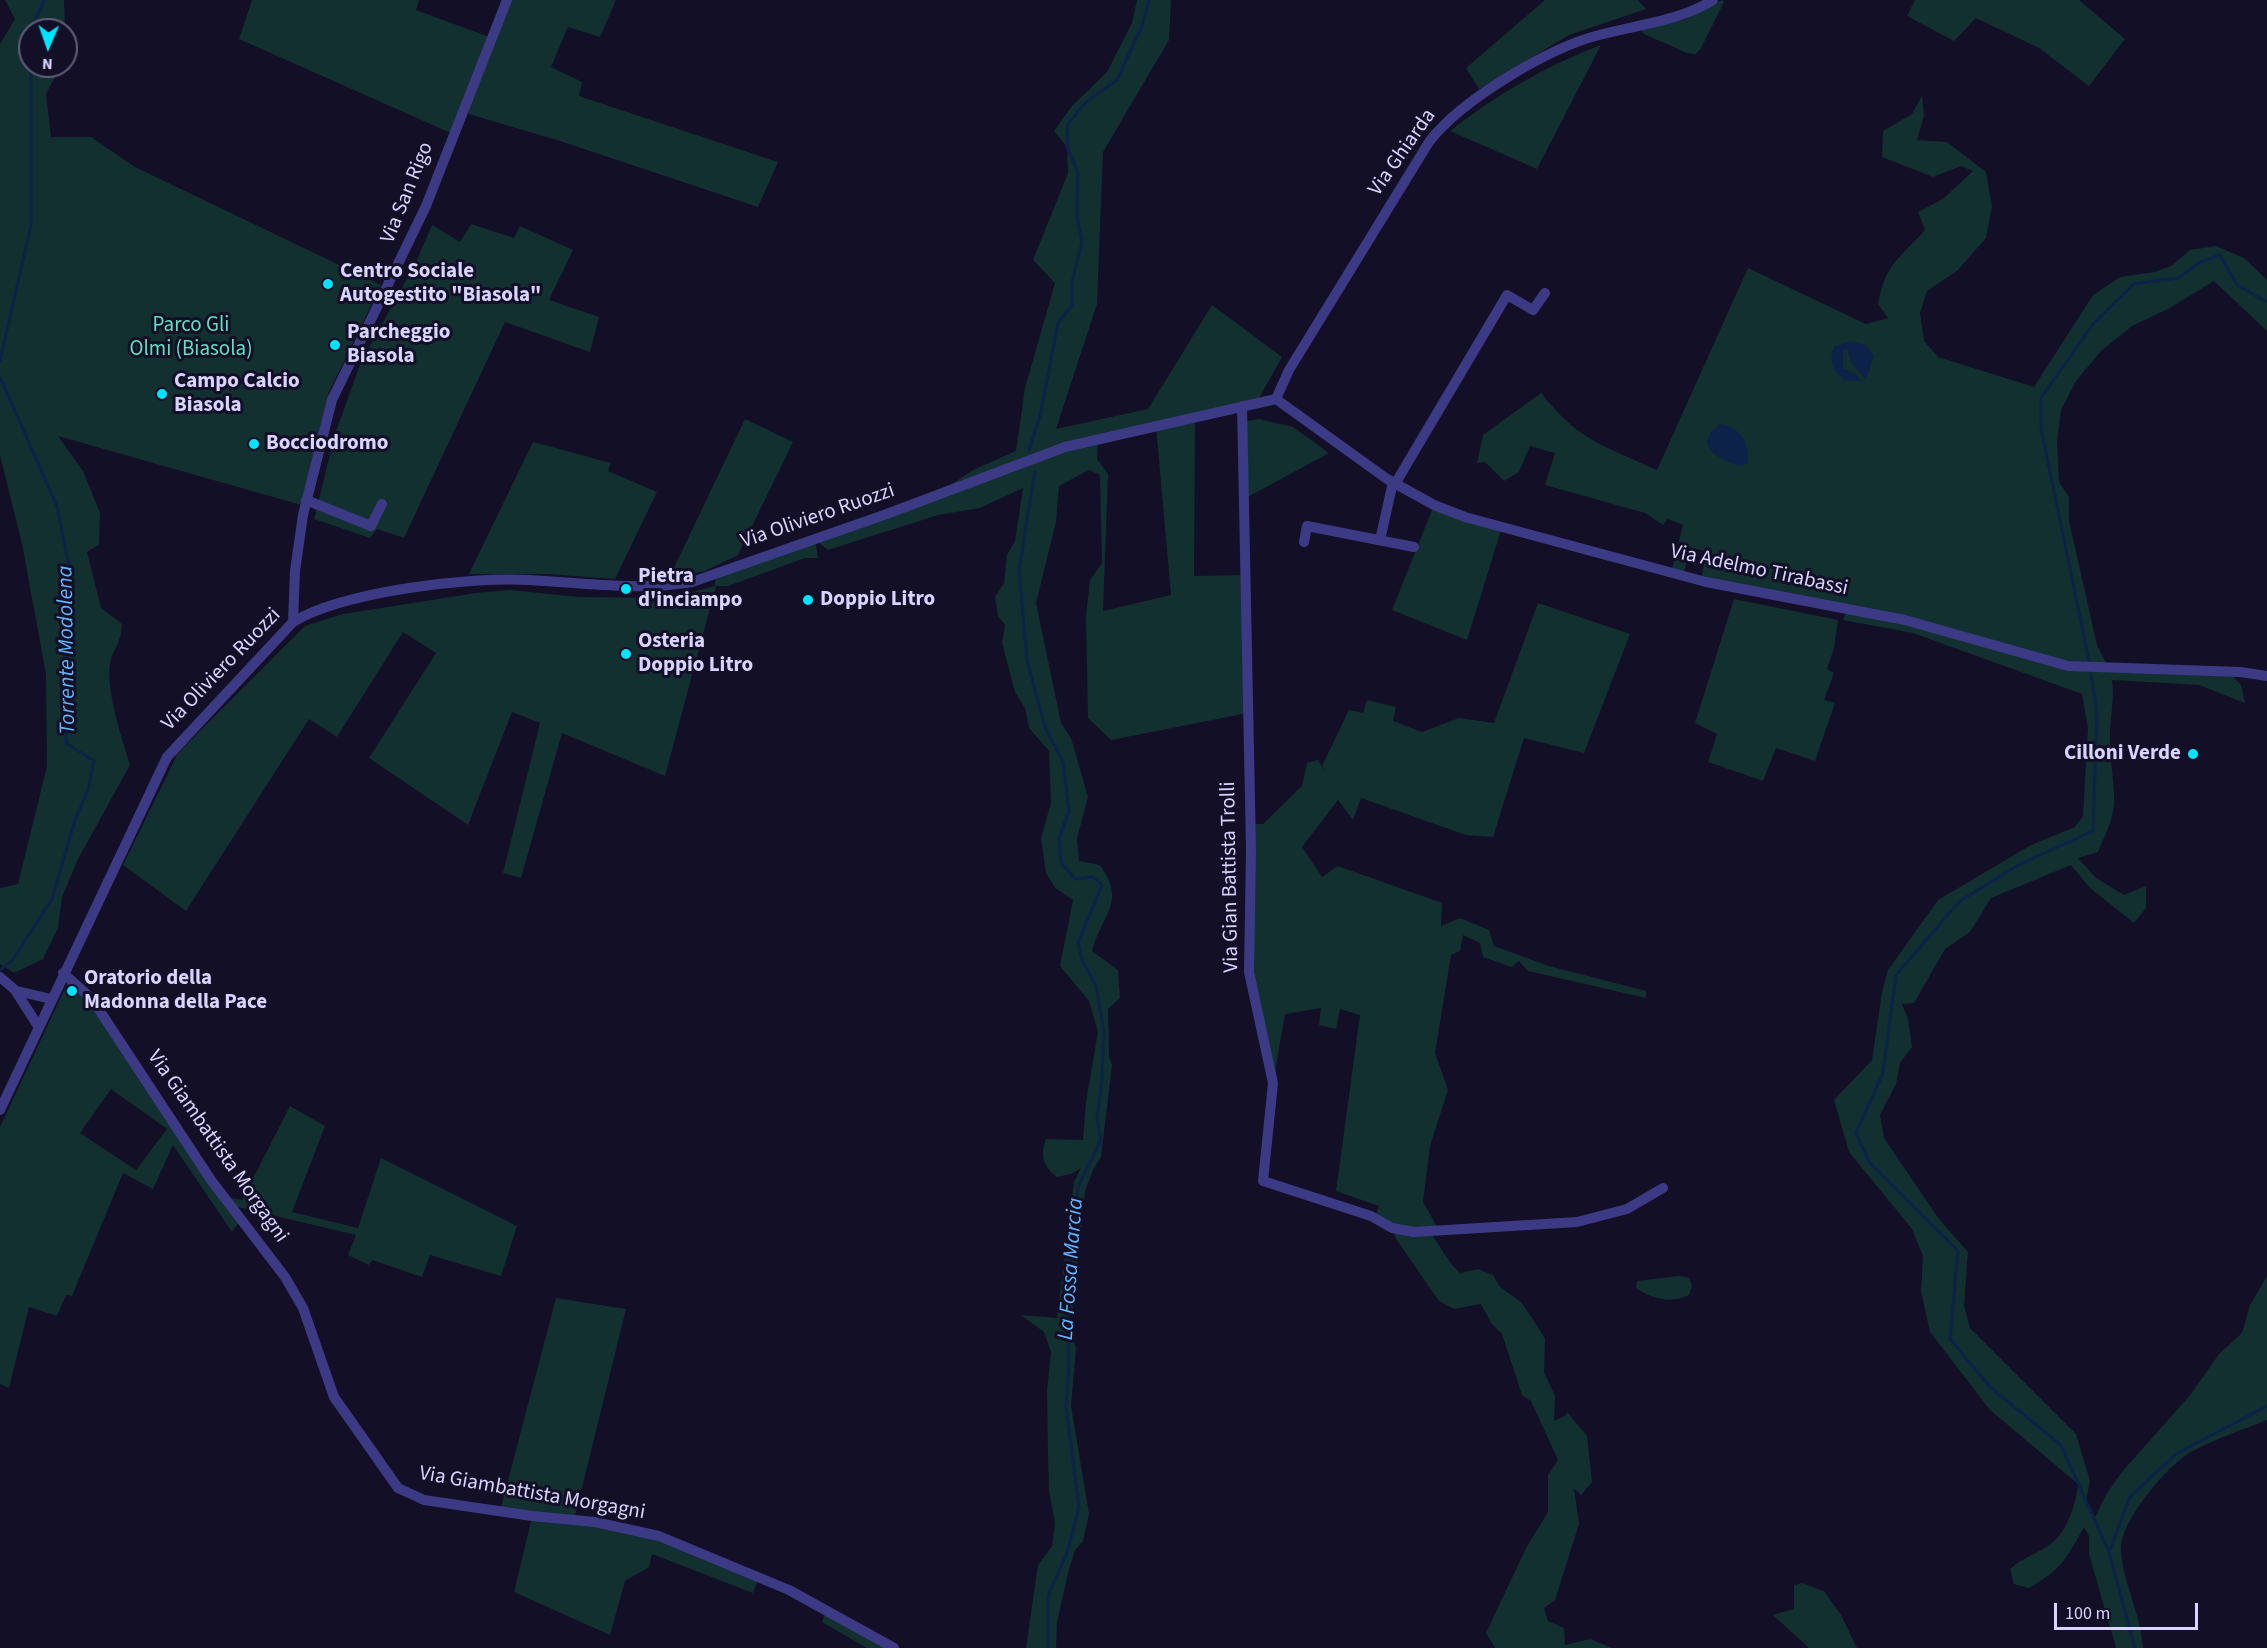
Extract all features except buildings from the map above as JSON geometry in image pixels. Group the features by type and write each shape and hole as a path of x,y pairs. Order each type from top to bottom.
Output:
{"street":[{"name":"Via San Rigo","path":"293,622 295,571 306,500 333,396 416,230 507,0"},
{"name":"Via Ghiarda","path":"1276,399 1288,370 1424,150 1448,119 1483,94 1568,45 1693,10 1713,0"},
{"path":"1380,540 1394,483 1507,296 1533,310 1545,293"},
{"name":"Via Oliviero Ruozzi","path":"0,1110 167,757 293,622 323,606 410,588 458,583 526,579 664,587 692,582 885,515 1065,447 1276,399"},
{"name":"Via Adelmo Tirabassi","path":"1276,399 1394,483 1434,505 1466,517 1559,543 1752,593 1905,620 2068,666 2240,672 2267,676"},
{"name":"Via Gian Battista Trolli","path":"1242,406 1251,849 1249,972 1273,1083 1263,1181 1371,1216 1392,1227 1414,1232 1577,1222 1627,1209 1663,1188"},
{"path":"306,500 370,526 382,504"},
{"path":"1304,542 1307,526 1414,547"},
{"name":"Via Giambattista Morgagni","path":"63,973 92,999 211,1180 285,1277 303,1308 334,1396 398,1488 424,1500 532,1516 595,1522 659,1536 789,1590 894,1648"},
{"path":"0,977 15,990 39,1026"},
{"path":"15,990 51,999"}],"green space":[{"name":"Parco Gli Olmi (Biasola)","path":"5,0 64,0 65,18 18,18 18,78 55,78 46,94 51,137 91,137 135,167 381,285 328,394 333,396 305,506 58,436 83,471 100,513 99,545 87,552 101,608 122,624 120,637 111,659 109,675 115,715 130,765 78,859 62,897 58,928 43,959 14,973 0,964 0,888 18,884 47,766 46,674 22,544 0,455 0,44 15,19"},
{"path":"252,0 419,0 416,10 492,38 507,0 616,0 600,37 568,27 551,67 582,82 579,96 778,162 758,207 560,141 462,112 453,134 239,39"},
{"path":"1137,0 1171,0 1169,40 1103,152 1097,304 1056,429 1148,409 1212,305 1282,357 1257,402 1195,417 1194,576 1245,575 1248,713 1111,740 1088,718 1086,616 1090,580 1102,563 1100,475 1089,470 1059,486 1056,522 1036,603 1061,723 1071,738 1088,797 1077,838 1079,861 1100,865 1112,889 1110,908 1092,951 1118,970 1120,998 1108,1009 1109,1057 1112,1065 1101,1157 1085,1191 1073,1308 1068,1321 1076,1348 1071,1406 1089,1514 1083,1541 1075,1550 1068,1573 1057,1623 1056,1648 1026,1648 1038,1565 1052,1546 1055,1523 1049,1491 1048,1455 1047,1391 1051,1352 1044,1332 1021,1315 1057,1318 1074,1182 1081,1168 1071,1174 1057,1177 1046,1165 1043,1151 1046,1139 1083,1140 1086,1102 1098,1032 1089,1001 1060,966 1073,900 1055,888 1046,873 1041,838 1051,803 1049,751 1029,728 1025,708 1015,692 1002,643 1005,625 998,616 995,597 1004,583 1007,555 1015,541 1023,488 980,508 938,515 828,550 815,540 818,558 805,558 728,586 716,586 665,776 562,733 521,878 503,873 540,723 512,712 468,825 369,758 436,653 403,632 337,737 309,719 186,911 123,865 178,753 305,626 343,614 476,593 510,590 579,597 670,598 715,586 716,573 935,495 975,469 1016,451 1025,388 1055,283 1033,260 1068,173 1067,147 1054,131 1072,106 1107,72 1132,23","holes":["1156,426 1171,595 1103,611 1108,474 1097,459 1098,439"]},
{"path":"1545,0 1638,0 1646,9 1569,35 1479,89 1466,68"},
{"path":"1722,0 1724,2 1700,50 1695,54 1687,53 1644,34 1642,30 1686,19"},
{"path":"1915,0 2079,0 2125,39 2089,86 2039,48 1976,18 1954,41 1907,16"},
{"path":"1601,45 1537,169 1450,131 1485,105 1522,82 1560,62"},
{"path":"1922,96 1924,116 1917,140 1947,142 1986,172 1992,207 1986,238 1958,270 1927,291 1920,313 1924,341 1938,357 2034,387 2093,295 2120,277 2155,272 2171,266 2190,250 2216,246 2244,258 2267,280 2267,331 2214,281 2168,309 2132,326 2101,351 2076,381 2061,410 2057,442 2059,482 2069,497 2069,521 2097,645 2109,669 2229,672 2241,685 2245,703 2199,685 2112,680 2110,744 2114,804 2112,817 2098,852 2078,858 2096,878 2124,895 2146,886 2146,908 2134,923 2090,888 2071,865 1991,898 1970,932 1945,949 1914,1003 1902,1004 1908,1019 1912,1047 1900,1063 1896,1084 1880,1115 1884,1138 1939,1219 1968,1252 1964,1306 1970,1328 2076,1434 2090,1481 2086,1501 2094,1519 2121,1473 2191,1394 2219,1354 2242,1333 2250,1305 2267,1276 2267,1420 2209,1443 2181,1459 2147,1495 2136,1510 2122,1538 2122,1561 2142,1635 2143,1648 2116,1648 2089,1554 2089,1536 2084,1527 2062,1562 2049,1575 2029,1588 2014,1584 2010,1569 2054,1542 2066,1526 2072,1512 2078,1484 1990,1410 1930,1332 1921,1292 1923,1256 1912,1229 1849,1152 1834,1100 1872,1060 1882,992 1888,970 1938,900 2031,845 2075,827 2083,816 2088,729 2082,694 1913,633 1843,620 1846,611 1701,581 1706,551 1690,548 1683,576 1671,573 1683,525 1668,519 1663,525 1645,513 1545,485 1555,453 1530,446 1519,472 1504,481 1485,462 1477,463 1483,435 1541,393 1568,422 1593,440 1657,470 1748,268 1866,324 1888,318 1878,304 1881,290 1889,270 1925,230 1918,212 1943,199 1973,171 1961,166 1933,177 1882,157 1883,131 1912,114"},
{"path":"471,224 514,238 520,226 573,250 549,300 599,317 590,352 505,322 404,538 377,529 370,538 314,519 335,434 361,362 415,264 432,225 460,242"},
{"path":"745,419 793,442 738,555 705,571 669,578"},
{"path":"1259,419 1293,427 1329,453 1244,499 1242,422"},
{"path":"533,442 611,463 608,471 657,492 615,579 547,574 469,574"},
{"path":"1434,505 1502,527 1467,640 1392,610"},
{"path":"1734,599 1838,620 1834,648 1827,669 1834,673 1824,700 1835,703 1815,761 1776,748 1763,781 1708,762 1717,734 1695,723"},
{"path":"1538,603 1630,634 1584,753 1524,738 1493,837 1466,835 1361,798 1353,820 1338,800 1302,847 1322,877 1338,866 1442,903 1441,926 1460,918 1489,930 1494,946 1549,966 1646,991 1646,998 1528,971 1519,961 1512,967 1483,957 1480,943 1463,935 1460,951 1451,955 1435,1053 1448,1090 1430,1146 1423,1202 1439,1230 1430,1232 1452,1265 1460,1273 1478,1269 1493,1275 1500,1287 1521,1302 1545,1339 1544,1372 1555,1396 1554,1421 1565,1416 1567,1412 1587,1436 1592,1482 1581,1495 1574,1488 1579,1524 1555,1600 1544,1608 1548,1621 1564,1628 1565,1645 1590,1639 1612,1648 1495,1648 1486,1633 1526,1548 1548,1512 1548,1475 1558,1460 1531,1401 1522,1395 1502,1334 1491,1323 1481,1304 1454,1309 1439,1301 1396,1239 1392,1228 1375,1218 1379,1206 1336,1191 1360,1015 1340,1009 1336,1029 1319,1025 1321,1008 1285,1014 1273,1083 1249,972 1250,824 1263,824 1302,786 1307,763 1318,760 1326,774 1322,766 1349,710 1363,713 1367,700 1396,707 1393,721 1422,732 1459,718 1494,723"},
{"path":"68,982 86,997 222,1196 242,1200 290,1106 325,1126 292,1212 358,1228 381,1158 517,1226 501,1276 430,1255 422,1277 372,1260 369,1265 348,1255 356,1235 229,1205 240,1221 232,1232 173,1145 153,1189 123,1173 72,1296 66,1295 57,1316 29,1307 9,1388 0,1384 0,1127","holes":["111,1089 167,1129 136,1170 80,1133"]},
{"path":"1679,1276 1689,1278 1692,1286 1689,1295 1682,1298 1662,1299 1636,1288 1637,1281"},
{"path":"556,1298 626,1309 574,1520 631,1529 759,1577 753,1593 652,1554 649,1567 625,1581 610,1635 514,1592 532,1517 500,1511"},
{"path":"1802,1583 1824,1591 1841,1615 1857,1648 1809,1648 1773,1615 1794,1609 1794,1585"},
{"path":"826,1610 894,1648 867,1648 822,1622"}],"water":[{"path":"1851,341 1867,346 1874,356 1866,380 1852,364 1847,349 1843,351 1843,368 1856,374 1861,381 1846,381 1833,367 1834,347"},
{"path":"1721,424 1739,432 1747,449 1748,463 1742,466 1733,464 1711,451 1708,438 1712,431"}],"waterway":[{"name":"Torrente Modolena","path":"36,18 44,0"},
{"name":"La Fossa Marcia","path":"1029,450 1040,416 1058,323 1072,305 1072,282 1082,242 1077,217 1078,173 1067,147 1068,124 1086,102 1117,80 1142,26 1149,0"},
{"name":"Torrente Modolena","path":"0,361 31,225 31,78"},
{"path":"2089,661 2041,428 2041,398 2093,324 2134,284 2178,278 2201,262 2220,255 2237,285 2267,302"},
{"name":"Torrente Modolena","path":"0,377 57,506 71,576 66,652 66,743 94,761 88,790 75,820 52,899 12,961 0,970"},
{"name":"La Fossa Marcia","path":"1035,471 1019,570 1027,660 1045,727 1063,762 1069,811 1059,839 1061,863 1075,879 1093,877 1102,885 1078,942 1082,960 1096,986 1104,1031 1102,1080 1097,1119 1101,1140 1078,1187 1067,1295 1069,1363 1066,1406 1079,1507 1067,1553 1048,1596 1048,1648"},
{"path":"2091,674 2097,713 2093,831 2020,864 1960,901 1896,975 1883,1073 1856,1133 1869,1162 1958,1251 1950,1339 1990,1387 2061,1445 2109,1552"},
{"path":"2135,1648 2109,1552 2130,1497 2176,1454 2267,1406"}],"place":[{"name":"Centro Sociale Autogestito \"Biasola\"","path":"328,284"},
{"name":"Parcheggio Biasola","path":"335,345"},
{"name":"Campo Calcio Biasola","path":"162,394"},
{"name":"Bocciodromo","path":"254,444"},
{"name":"Pietra d'inciampo","path":"626,589"},
{"name":"Doppio Litro","path":"808,600"},
{"name":"Osteria Doppio Litro","path":"626,654"},
{"name":"Cilloni Verde","path":"2193,754"},
{"name":"Oratorio della Madonna della Pace","path":"72,991"}]}
